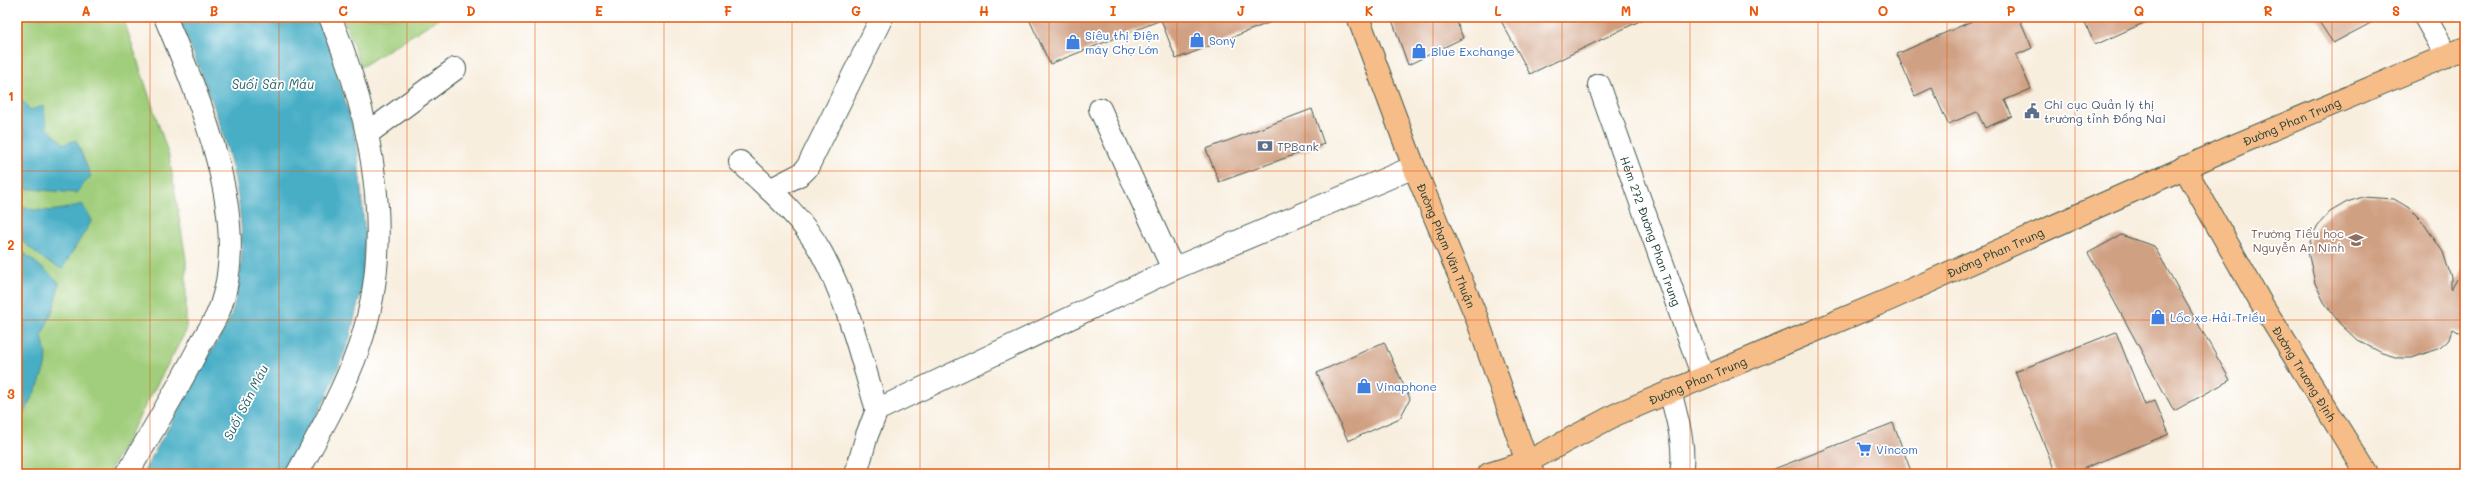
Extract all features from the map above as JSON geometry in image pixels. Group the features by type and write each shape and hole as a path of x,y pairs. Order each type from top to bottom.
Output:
{"main road":[{"name":"Đường Phạm Văn Thuận","path":"1358,17 1414,167 1476,316 1530,468"},
{"name":"Đường Phan Trung","path":"1490,474 1530,468 1617,414 1888,300 2184,167 2456,52"},
{"name":"Đường Trương Định","path":"2184,167 2261,303 2367,474"}],"street":[{"path":"127,474 186,372 221,305 231,257 228,206 210,138 188,70 164,17"},
{"path":"297,474 337,403 360,346 374,288 378,236 375,182 367,134 341,44 330,17"},
{"path":"770,190 801,174 808,168 882,17"},
{"path":"2425,17 2456,52"},
{"path":"367,134 455,69"},
{"name":"Hẻm 272 Đường Phan Trung","path":"1599,85 1703,378"},
{"path":"1100,109 1172,269"},
{"path":"740,162 786,205 821,251 839,290 878,410"},
{"path":"856,474 867,435 878,410 1172,269 1414,167"},
{"path":"1670,392 1682,435 1683,462 1681,474"}],"green space":[{"path":"17,17 123,17 169,156 186,259 186,331 108,474 17,474"},
{"path":"343,17 441,17 361,67"}],"water":[{"name":"Suối Săn Máu","path":"178,17 318,17 332,55 357,142 365,236 362,287 349,341 327,396 285,474 142,474 229,321 233,309 240,272 242,235 238,197 230,160 207,87"},
{"path":"20,97 30,110 43,106 47,128 64,144 76,140 91,176 76,193 20,188 17,181 17,98"},
{"path":"82,204 92,220 62,269 45,260 17,237 17,206 34,210 50,211 65,209"},
{"path":"17,247 59,282 55,305 42,335 47,360 39,384 17,425"}],"building":[{"path":"1028,17 1279,17 1279,19 1176,59 1161,20 1050,64"},
{"name":"Blue Exchange","path":"1391,17 1455,17 1463,38 1408,65"},
{"path":"1504,17 1648,17 1530,74 1500,19"},
{"path":"1981,17 2019,17 2032,48 2016,55 2031,89 2005,100 2012,116 1985,128 1977,112 1948,124 1932,88 1915,96 1897,54"},
{"path":"2082,17 2157,17 2095,45"},
{"path":"2316,17 2382,17 2333,43"},
{"name":"TPBank","path":"1312,109 1324,144 1219,182 1206,149"},
{"path":"2363,197 2394,199 2409,208 2422,221 2443,252 2451,277 2451,290 2465,265 2465,336 2452,329 2448,341 2440,348 2412,358 2399,358 2382,353 2357,340 2340,324 2324,302 2315,283 2308,252 2311,238 2318,225 2330,212 2347,202"},
{"name":"Lốc xe Hải Triều","path":"2121,235 2154,246 2230,380 2174,411 2088,253"},
{"path":"2116,332 2145,405 2155,401 2169,434 2070,474 2055,471 2015,372"},
{"name":"Vinaphone","path":"1384,342 1410,399 1400,418 1348,441 1317,373"},
{"name":"Vincom","path":"1893,423 1912,474 1761,474"}],"place":[{"name":"Sony","path":"1197,40"},
{"name":"Siêu thị Điện máy Chợ Lớn","path":"1073,42"},
{"name":"Blue Exchange","path":"1419,51"},
{"name":"Chi cục Quản lý thị trường tỉnh Đồng Nai","path":"2032,111"},
{"name":"TPBank","path":"1265,146"},
{"name":"Trường Tiểu học Nguyễn An Ninh","path":"2356,240"},
{"name":"Lốc xe Hải Triều","path":"2158,317"},
{"name":"Vinaphone","path":"1364,386"},
{"name":"Vincom","path":"1864,449"}]}
